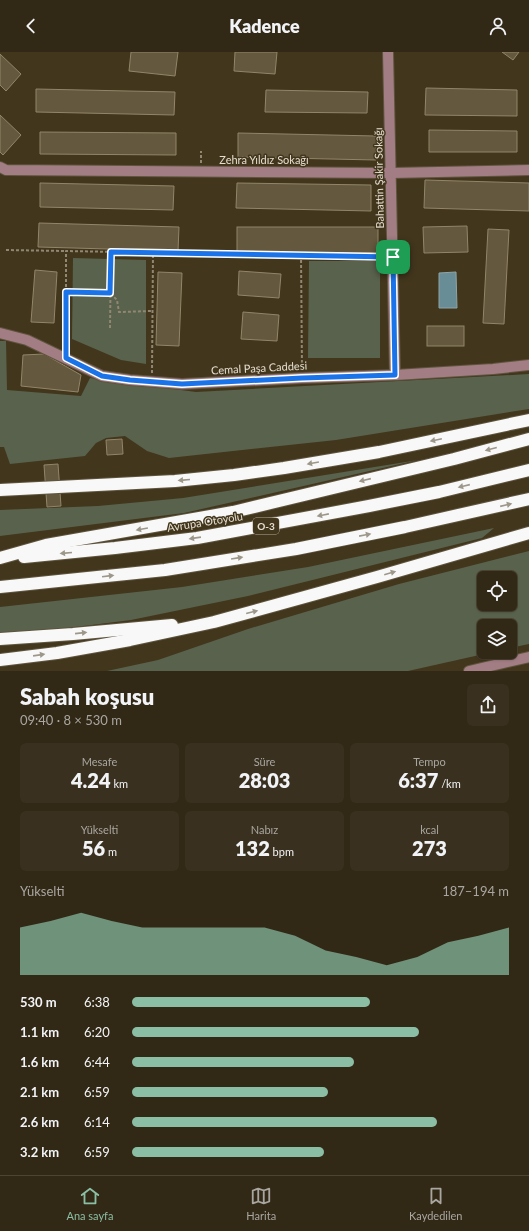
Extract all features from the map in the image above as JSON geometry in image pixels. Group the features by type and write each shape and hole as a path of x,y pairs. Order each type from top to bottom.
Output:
{"highway":[{"path":"0,490 175,481 234,475 379,452 529,420"},
{"path":"0,558 46,545 232,512 454,459 529,439"},
{"name":"Avrupa Otoyolu","path":"0,558 115,548 205,536 439,492 529,470"},
{"path":"0,587 165,570 288,550 420,524 529,499"},
{"path":"0,660 57,653 130,640 214,622 526,535"},
{"path":"0,638 73,634 141,627 214,622"}],"street":[{"name":"Bahattin Şakir Sokağı","path":"388,52 395,375"},
{"name":"Zehra Yıldız Sokağı","path":"0,167 6,170 391,173 529,170"},
{"name":"Cemal Paşa Caddesi","path":"0,333 27,340 102,376 182,384 395,375 493,369 529,365"},
{"path":"469,671 498,668 529,657"}],"path":[{"path":"6,250 393,257"},
{"path":"66,251 66,358"},
{"path":"110,328 111,252"},
{"path":"152,382 153,253"},
{"path":"301,255 302,378"},
{"path":"66,292 110,293 117,300 119,312 152,311"}],"green space":[{"path":"73,258 146,260 146,364 121,360 72,339"},
{"path":"309,261 380,261 380,358 308,358"},
{"path":"0,341 6,341 7,390 81,396 90,378 196,392 529,374 529,409 336,440 169,458 147,451 125,436 106,438 96,443 85,456 10,464 4,447 0,447"},
{"path":"418,460 184,513 0,536 0,510 98,506 183,498"},
{"path":"494,528 482,538 248,596 131,620 20,634 0,634 0,607 182,587 308,567"},
{"path":"529,551 529,644 517,647 517,619 477,619 477,656 408,671 107,671 158,660 248,629 399,584"}],"water":[{"path":"456,272 457,308 439,308 439,273"}],"building":[{"path":"131,52 178,52 175,76 129,71"},
{"path":"235,52 277,52 275,74 234,71"},
{"path":"502,52 519,52 513,60"},
{"path":"0,54 21,74 6,91 0,85"},
{"path":"426,88 517,90 517,116 425,115"},
{"path":"36,89 175,92 174,115 36,112"},
{"path":"266,90 368,92 367,113 265,112"},
{"path":"0,115 21,135 3,155 0,152"},
{"path":"429,130 517,131 517,152 429,152"},
{"path":"40,132 176,133 176,155 40,154"},
{"path":"238,133 376,136 376,160 238,157"},
{"path":"425,180 529,183 529,211 424,208"},
{"path":"40,183 174,186 173,210 40,207"},
{"path":"237,183 371,185 371,211 236,208"},
{"path":"39,223 179,227 178,251 38,247"},
{"path":"467,226 468,252 424,253 423,227"},
{"path":"237,227 378,227 378,253 237,253"},
{"path":"488,229 509,230 504,324 483,323"},
{"path":"35,270 57,272 54,323 31,322"},
{"path":"239,271 281,274 279,298 238,295"},
{"path":"158,272 182,273 179,346 156,345"},
{"path":"243,312 279,315 277,341 241,339"},
{"path":"427,326 464,326 464,346 427,346"},
{"path":"44,354 81,375 78,392 21,386 23,355"},
{"path":"122,439 123,454 107,455 106,440"},
{"path":"58,464 61,506 47,507 44,465"}],"route":[{"path":"111,252 393,257 395,375 182,384 102,376 66,358 66,292 110,293 111,252"}]}
